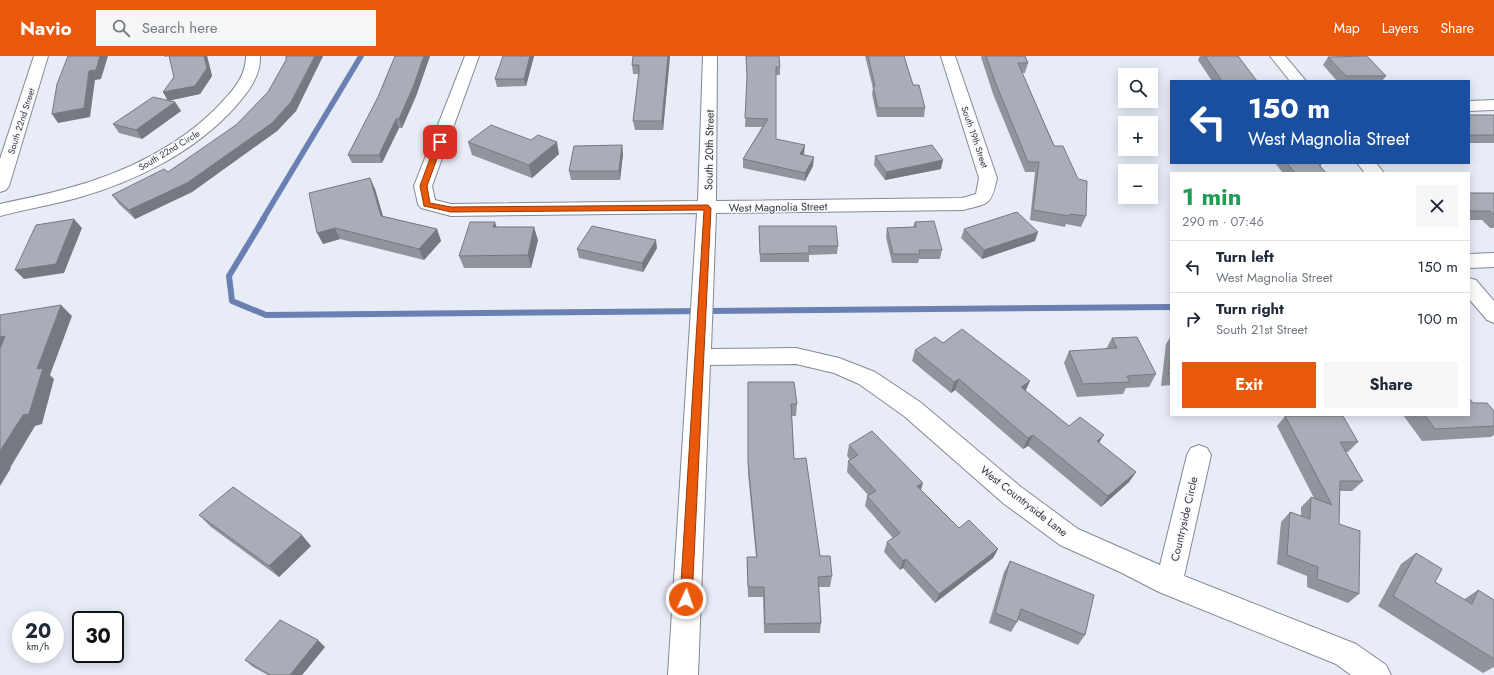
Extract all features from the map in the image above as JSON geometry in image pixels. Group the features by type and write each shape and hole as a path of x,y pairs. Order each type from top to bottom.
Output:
{"street":[{"name":"South 22nd Street","path":"0,186 41,56"},
{"name":"South 22nd Circle","path":"0,210 80,191 143,166 194,136 224,112 244,85 254,64 253,56"},
{"name":"West Magnolia Street","path":"472,56 423,186 427,204 451,210 963,204"},
{"name":"South 20th Street","path":"682,675 708,208 710,56"},
{"name":"South 19th Street","path":"948,56 988,178 984,197 963,204"},
{"path":"1277,56 1297,80"},
{"path":"1470,106 1494,106"},
{"path":"1367,164 1374,172"},
{"path":"1470,261 1494,260"},
{"path":"1470,286 1494,315"},
{"name":"West Countryside Lane","path":"700,357 796,356 839,366 867,378 912,409 1012,495 1069,537 1129,563 1169,583 1346,654 1376,675"},
{"name":"Countryside Circle","path":"1169,583 1199,456"}],"building":[{"path":"68,56 100,56 96,70 89,71 84,108 52,114 57,84"},
{"path":"169,56 204,56 207,68 195,86 163,92 174,77"},
{"path":"286,56 315,56 291,102 272,123 187,183 129,210 112,195 164,169 168,172 236,125 268,92 286,60"},
{"path":"395,56 424,56 413,87 399,119 396,119 379,155 348,155 378,97"},
{"path":"503,56 530,56 524,79 495,79"},
{"path":"633,56 668,56 662,121 633,121 639,65 632,65"},
{"path":"746,56 779,56 780,67 776,67 776,139 805,145 800,154 814,157 805,173 743,159 768,119 745,118 747,76"},
{"path":"868,56 904,56 913,85 919,85 925,108 878,108 873,86 875,86"},
{"path":"986,56 1025,56 1028,63 1018,63 1054,146 1063,146 1078,179 1087,181 1086,216 1070,214 1069,216 1033,210 1039,162 1028,162"},
{"path":"1205,56 1238,56 1256,80 1221,80"},
{"path":"1367,56 1386,76 1346,76 1328,57"},
{"path":"153,97 175,102 136,130 113,124"},
{"path":"1470,115 1494,115 1494,135 1470,135"},
{"path":"491,125 531,140 538,135 557,142 529,165 468,142"},
{"path":"622,145 619,171 569,171 574,146"},
{"path":"932,145 943,160 886,172 875,156"},
{"path":"1288,164 1320,164 1321,165 1319,165 1325,172 1294,172"},
{"path":"370,178 381,216 437,229 419,249 335,228 317,233 309,193"},
{"path":"1470,193 1494,193 1494,215 1490,211 1470,211"},
{"path":"1017,212 1038,232 984,250 964,229"},
{"path":"74,219 56,264 15,270 36,225"},
{"path":"934,221 942,250 919,250 920,254 893,254 887,228 916,227 915,222"},
{"path":"470,222 495,222 493,227 534,227 528,255 459,256"},
{"path":"592,226 656,240 642,263 577,249"},
{"path":"759,226 836,226 838,246 809,246 809,253 760,254"},
{"path":"61,305 37,369 43,368 29,414 23,415 0,451 0,349 5,336 0,337 0,315"},
{"path":"962,329 1030,381 1021,387 1069,426 1080,417 1104,435 1097,441 1136,472 1108,496 1033,435 1028,438 959,379 954,382 915,350 935,337 943,343"},
{"path":"1137,337 1156,374 1127,376 1130,382 1083,384 1069,351 1117,348 1112,338"},
{"path":"1170,360 1170,373 1168,374"},
{"path":"748,382 794,382 797,404 791,404 794,459 806,458 820,556 830,556 832,576 818,577 821,623 765,624 764,587 748,587 747,557 757,557 748,462"},
{"path":"1470,399 1473,403 1487,403 1494,411 1494,426 1435,429 1426,416 1470,416"},
{"path":"1285,416 1343,416 1358,442 1340,442 1363,481 1340,481 1339,524 1360,531 1359,594 1317,579 1318,567 1287,555 1290,512 1310,519 1311,497 1332,505"},
{"path":"872,431 923,483 917,486 959,528 969,520 998,549 939,594 906,559 903,561 887,542 900,533 867,496 876,491 848,461 858,455 849,445"},
{"path":"233,487 302,535 269,566 199,515"},
{"path":"1416,553 1442,569 1435,582 1472,604 1478,590 1494,600 1494,659 1393,596"},
{"path":"1010,561 1094,595 1085,635 1021,609 1017,622 995,613"},
{"path":"280,620 318,640 290,675 270,675 245,660"}],"waterway":[{"path":"263,219 361,56"},
{"path":"264,218 229,276 232,301 266,315 1170,307"}],"route":[{"path":"440,142 423,186 427,204 451,210 708,208 686,599"}]}
